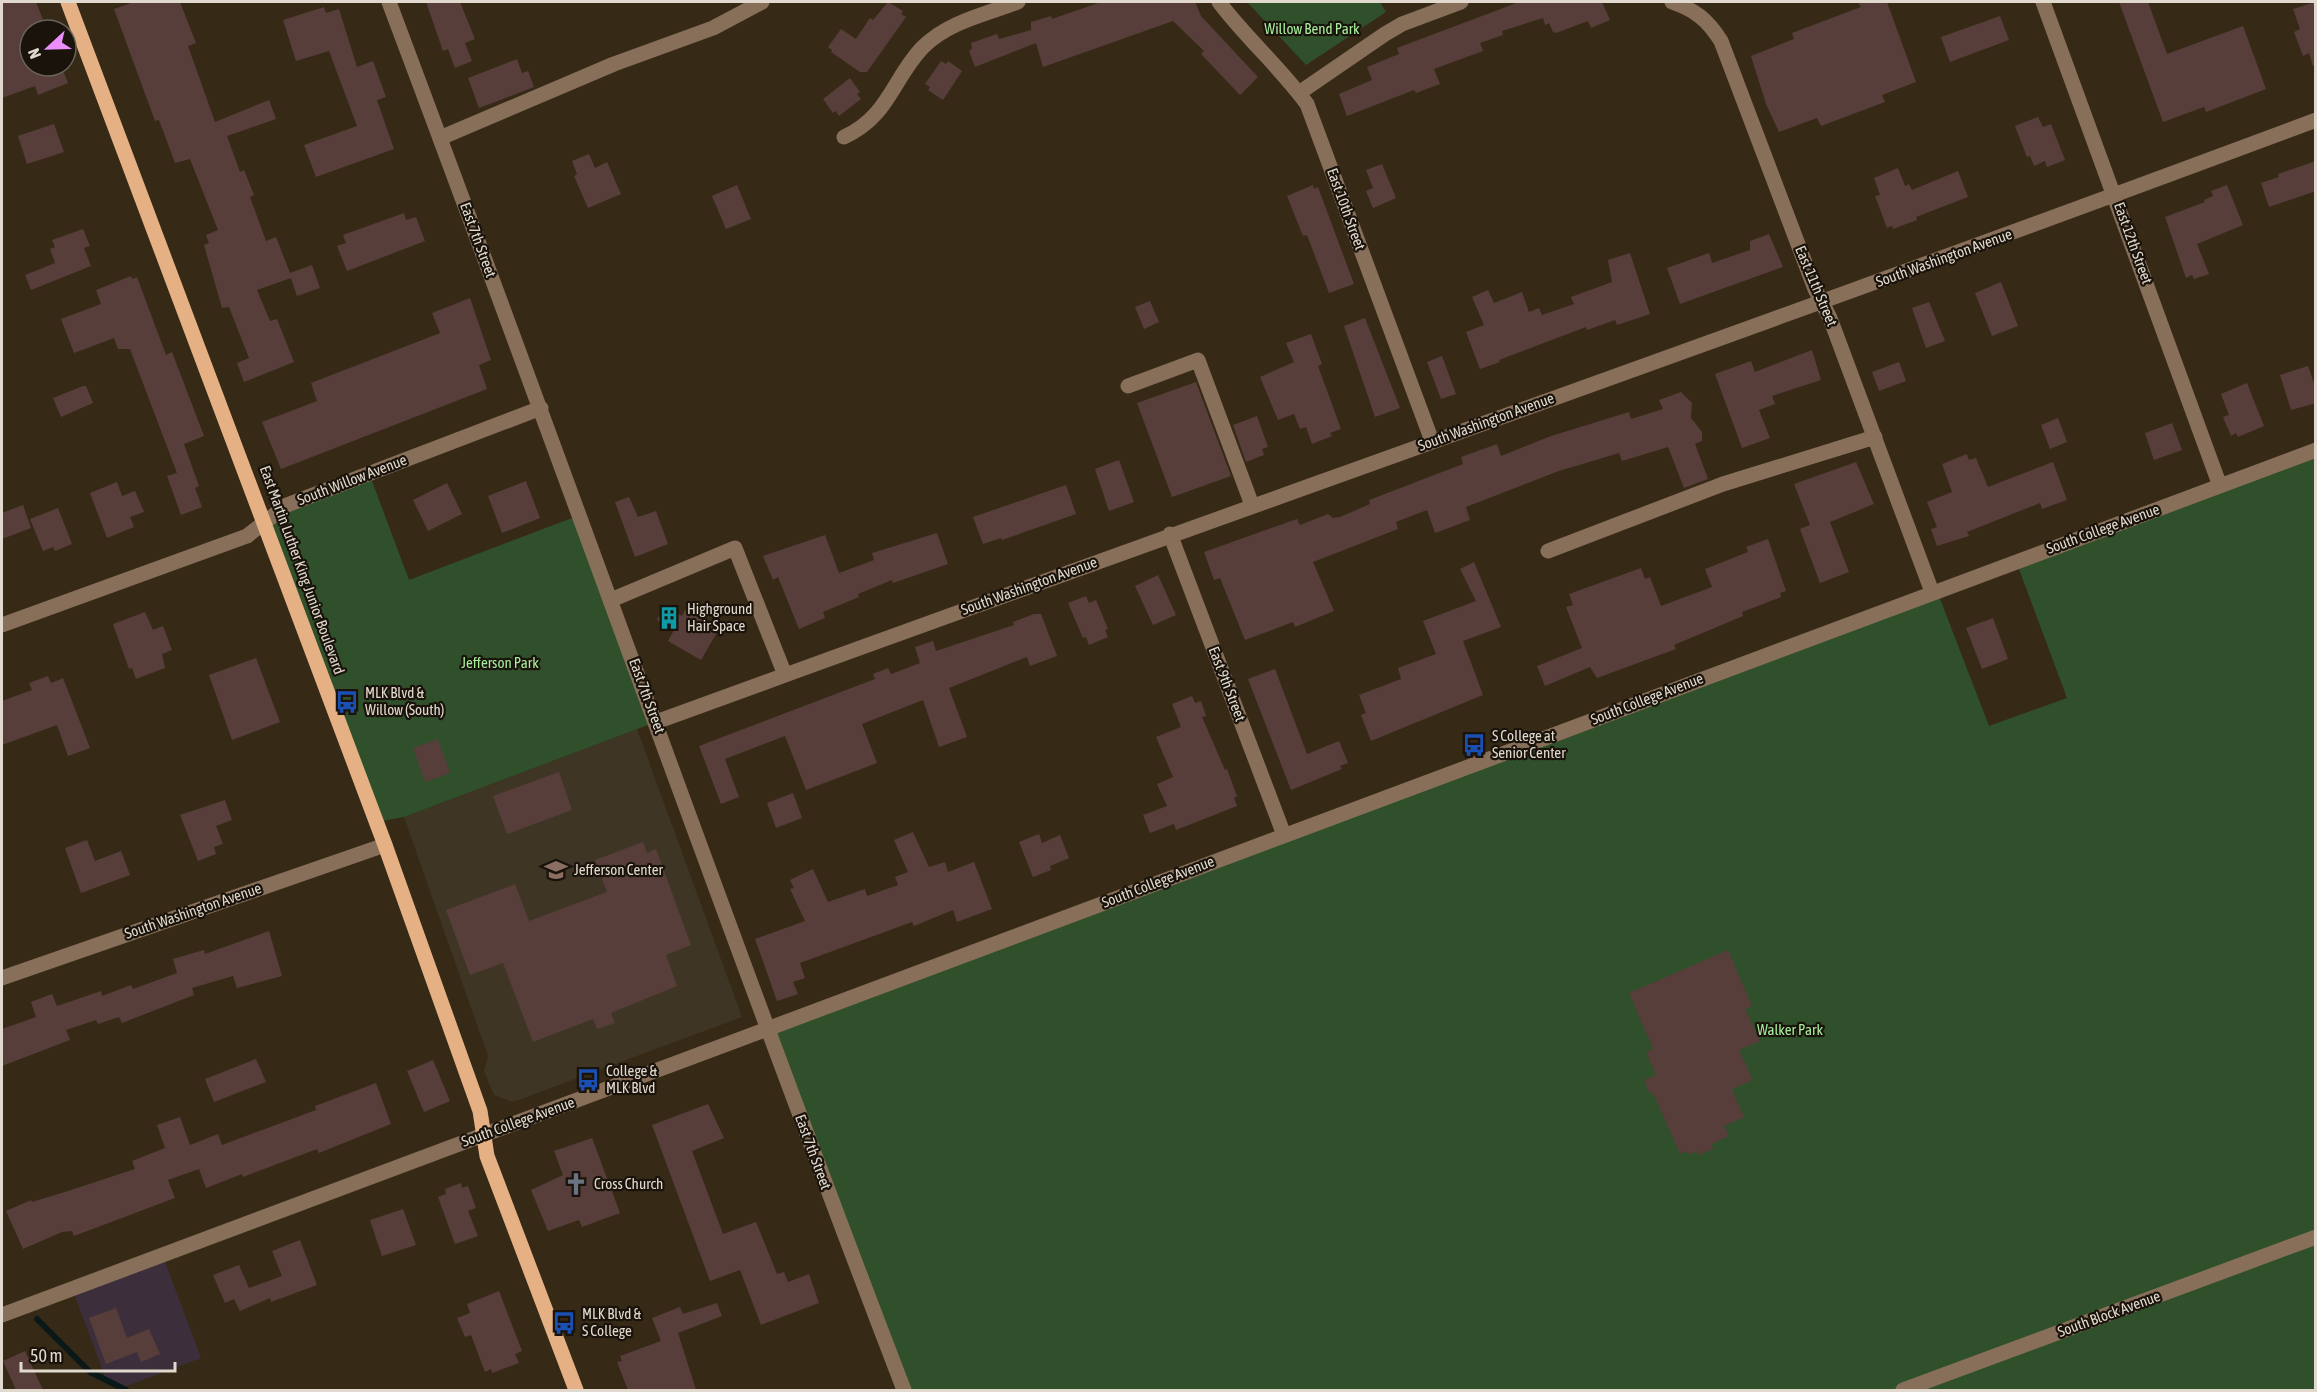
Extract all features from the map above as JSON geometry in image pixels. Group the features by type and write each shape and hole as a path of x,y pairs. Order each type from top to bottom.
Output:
{"main road":[{"name":"East Martin Luther King Junior Boulevard","path":"68,2 385,845 480,1111 487,1156 495,1179 576,1390"}],"street":[{"name":"East 7th Street","path":"389,2 657,722 768,1030 904,1390"},
{"path":"440,138 614,64 713,27 762,2"},
{"path":"844,137 864,128 882,108 922,48 948,28 1018,2"},
{"name":"East 10th Street","path":"1219,2 1234,22 1286,75 1307,104 1432,441"},
{"path":"1299,93 1402,24 1461,2"},
{"name":"East 11th Street","path":"1671,2 1694,10 1710,23 1721,41 1875,437 1932,592"},
{"name":"East 12th Street","path":"2043,2 2116,195 2220,486"},
{"name":"South Washington Avenue","path":"657,722 1170,534 1822,302 2316,120"},
{"path":"1128,386 1198,360 1252,505"},
{"name":"South Willow Avenue","path":"2,625 247,537 287,504 541,408"},
{"path":"1548,551 1723,484 1875,437"},
{"name":"South College Avenue","path":"2,1315 2316,450"},
{"name":"East 9th Street","path":"1170,534 1284,835"},
{"path":"611,600 735,548 785,675"},
{"name":"South Washington Avenue","path":"2,978 385,845"},
{"name":"South Block Avenue","path":"1903,1390 2316,1237"}],"shaded area":[{"name":"Jefferson Center","path":"637,729 742,1017 513,1102 494,1095 484,1071 488,1056 404,817"},
{"path":"162,1254 201,1358 119,1389 107,1382 72,1288"}],"green space":[{"name":"Willow Bend Park","path":"1247,2 1380,2 1386,12 1306,65"},
{"name":"Walker Park","path":"2315,450 2315,1390 904,1390 768,1030 1937,591 1989,726 2067,698 2016,561"},
{"name":"Jefferson Park","path":"369,473 409,580 580,515 656,722 404,817 376,822 265,522"}],"building":[{"path":"2,2 36,2 42,18 18,18 18,78 66,78 68,83 38,95 35,86 2,98"},
{"path":"134,2 180,2 196,43 188,46 215,122 269,100 276,119 227,136 240,172 244,170 254,195 250,197 266,241 276,237 290,273 312,265 320,288 297,296 291,278 257,290 270,321 277,319 294,362 244,382 237,363 249,358 229,307 222,308 204,245 209,243 206,235 218,230 190,159 175,163 159,120 155,121 114,9"},
{"path":"426,2 460,2 475,39 465,43 472,61 455,68 448,49 443,51"},
{"path":"888,2 903,11 901,14 906,17 867,72 860,72 831,52 832,50 828,47 841,29 856,39 870,18 873,20"},
{"path":"1101,2 1195,2 1201,16 1258,77 1240,95 1201,54 1204,51 1173,21 1043,67 1036,43 975,67 969,51 972,49 971,43 997,34 999,39 1031,30 1031,22 1051,16 1052,19"},
{"path":"1519,2 1602,2 1610,20 1591,28 1588,21 1556,33 1553,32 1549,23 1545,25 1543,18 1502,31 1503,35 1480,43 1483,51 1434,69 1440,84 1416,93 1414,90 1347,116 1339,94 1372,80 1367,67 1399,54 1397,48"},
{"path":"1858,2 1887,2 1916,82 1882,95 1885,102 1821,126 1817,118 1779,132 1766,104 1751,56 1794,39 1792,33 1861,7"},
{"path":"2119,2 2148,2 2167,54 2243,26 2266,89 2206,112 2204,107 2163,122"},
{"path":"2315,2 2316,66 2313,66 2309,53 2303,56 2294,32 2300,29 2293,9"},
{"path":"324,7 326,13 339,9 357,67 373,61 386,97 377,100 394,149 316,177 304,145 357,126 329,51 296,61 283,20"},
{"path":"2000,16 2009,40 1950,62 1941,37"},
{"path":"517,59 522,73 528,71 534,87 479,108 468,78"},
{"path":"941,61 946,64 948,61 962,71 943,100 928,90 930,87 925,84"},
{"path":"850,78 860,92 857,94 861,99 839,116 836,111 833,113 823,99"},
{"path":"2038,117 2043,127 2051,124 2065,160 2047,167 2045,161 2034,166 2030,156 2027,157 2015,126"},
{"path":"54,124 64,152 27,164 18,136"},
{"path":"589,154 595,168 607,162 621,194 588,208 574,176 577,174 572,161"},
{"path":"2316,161 2316,191 2269,207 2261,183 2279,177 2278,174"},
{"path":"1382,164 1396,198 1373,208 1366,191 1373,188 1366,170"},
{"path":"1898,168 1905,186 1909,184 1912,190 1958,171 1968,197 1916,217 1917,220 1893,229 1892,226 1887,228 1875,196 1880,195 1874,178"},
{"path":"737,185 751,219 726,229 712,196"},
{"path":"1313,185 1314,189 1318,187 1354,284 1329,293 1307,235 1303,236 1287,196"},
{"path":"2227,185 2243,225 2197,244 2209,274 2194,279 2192,275 2186,278 2165,217 2205,202 2204,200 2213,196 2211,191"},
{"path":"404,213 406,220 416,217 425,241 347,271 337,246 346,243 343,235"},
{"path":"83,229 90,246 84,248 91,266 31,290 25,275 55,263 50,249 55,247 52,240"},
{"path":"1769,234 1783,267 1680,304 1667,268 1709,253 1712,263 1750,250 1750,241"},
{"path":"1630,253 1650,314 1617,325 1615,320 1587,330 1586,327 1480,369 1466,332 1484,325 1472,297 1488,290 1494,303 1522,292 1529,312 1539,308 1542,315 1574,304 1571,297 1612,282 1608,260"},
{"path":"131,276 132,279 137,277 166,355 172,352 204,436 184,444 199,486 195,488 202,507 181,515 167,476 177,473 130,349 118,349 114,338 74,353 61,319 101,304 96,290"},
{"path":"2001,282 2018,326 1992,336 1975,293"},
{"path":"470,298 491,360 479,365 487,389 281,469 262,422 317,401 311,383 440,333 432,313"},
{"path":"1150,301 1159,322 1144,329 1135,307"},
{"path":"1929,302 1945,341 1926,348 1912,308"},
{"path":"1365,318 1400,408 1375,417 1344,326"},
{"path":"1311,334 1322,364 1318,366 1341,429 1330,433 1332,436 1312,444 1306,427 1300,429 1294,414 1278,420 1260,377 1294,362 1286,343"},
{"path":"1812,350 1821,380 1772,396 1775,404 1759,410 1770,438 1742,448 1715,374 1751,361 1755,372"},
{"path":"1442,356 1456,394 1441,399 1427,362"},
{"path":"1899,362 1906,381 1879,391 1872,372"},
{"path":"2308,366 2316,389 2316,403 2291,410 2280,375"},
{"path":"1196,382 1231,476 1172,497 1137,403"},
{"path":"2247,383 2264,426 2238,437 2236,433 2231,436 2223,417 2229,415 2221,394"},
{"path":"86,386 93,403 61,417 53,398"},
{"path":"1681,392 1692,403 1691,418 1702,432 1702,441 1695,444 1708,479 1684,488 1668,447 1622,461 1619,453 1559,471 1466,507 1470,520 1435,533 1427,510 1396,522 1398,529 1313,562 1334,611 1295,627 1293,622 1245,640 1220,578 1214,580 1204,552 1297,519 1300,525 1328,514 1333,518 1340,517 1370,504 1369,500 1463,464 1461,457 1497,444 1501,456 1551,436 1629,412 1631,419 1663,409 1659,400"},
{"path":"1257,416 1268,447 1262,449 1264,455 1246,462 1233,425"},
{"path":"2058,418 2067,442 2050,449 2041,425"},
{"path":"2172,423 2182,450 2154,460 2145,433"},
{"path":"1967,454 1969,460 1976,458 1988,487 2053,462 2067,500 2042,509 2040,503 1967,532 1969,536 1937,546 1931,529 1937,527 1927,502 1952,492 1942,464"},
{"path":"1119,460 1134,502 1109,511 1095,469"},
{"path":"1856,462 1874,504 1830,522 1849,572 1820,583 1800,529 1810,525 1794,484"},
{"path":"526,481 540,518 502,533 488,496"},
{"path":"117,482 122,496 135,491 144,512 130,517 134,527 107,538 90,493"},
{"path":"447,483 462,514 428,531 413,500"},
{"path":"1066,485 1076,514 1002,540 1001,538 983,544 973,517"},
{"path":"629,497 638,517 656,511 668,544 635,557 615,502"},
{"path":"23,505 31,528 2,539 2,513"},
{"path":"58,508 72,544 55,551 53,547 43,551 30,519"},
{"path":"937,533 948,564 893,583 892,580 858,594 859,597 823,612 825,618 799,629 778,577 773,580 763,556 825,535 839,573 874,560 872,553"},
{"path":"1768,539 1786,591 1780,593 1781,597 1742,612 1743,616 1674,645 1676,649 1597,678 1590,667 1545,686 1537,666 1582,648 1566,607 1573,605 1569,594 1641,568 1645,579 1650,577 1661,606 1712,587 1705,569 1748,552 1746,547"},
{"path":"1474,562 1501,627 1463,641 1483,695 1371,741 1361,715 1366,713 1359,695 1401,679 1398,668 1436,654 1423,621 1476,601 1460,569"},
{"path":"1158,575 1176,615 1153,625 1135,586"},
{"path":"1086,596 1089,603 1096,600 1108,629 1105,630 1108,637 1089,645 1086,637 1083,638 1068,603"},
{"path":"664,606 682,616 685,610 719,629 701,660 668,641 674,630 657,620"},
{"path":"145,612 153,630 163,626 172,650 162,654 165,668 136,679 132,668 129,669 113,624"},
{"path":"1034,614 1041,614 1057,656 1030,666 1027,657 949,688 967,737 939,747 923,700 862,724 877,763 806,790 785,736 725,759 739,797 721,804 699,746 875,679 873,674 888,668 891,674 920,663 915,647 933,641 936,651 1014,625 1013,622"},
{"path":"1993,618 2008,659 1982,669 1966,628"},
{"path":"256,658 280,722 232,740 209,675"},
{"path":"1275,669 1307,754 1339,741 1348,763 1340,766 1342,769 1291,790 1248,679"},
{"path":"48,676 51,683 63,678 90,748 68,756 57,725 2,745 2,701 32,690 29,683"},
{"path":"1192,696 1195,703 1201,701 1206,716 1202,717 1225,770 1227,769 1237,796 1234,798 1237,806 1176,830 1174,824 1150,833 1143,815 1167,806 1157,784 1173,777 1156,737 1181,727 1172,704"},
{"path":"438,739 450,773 425,782 413,748"},
{"path":"559,772 572,810 507,834 493,796"},
{"path":"793,793 802,818 776,828 767,803"},
{"path":"225,800 232,820 216,826 223,844 214,847 216,854 198,861 180,815"},
{"path":"913,832 929,867 945,862 948,872 974,862 992,909 957,922 953,910 914,926 912,922 800,963 805,978 793,982 798,994 777,1001 755,939 805,921 790,889 794,888 790,880 813,869 828,902 865,889 867,896 898,885 895,877 908,872 894,840"},
{"path":"1039,834 1042,843 1060,835 1069,858 1050,866 1051,870 1033,877 1019,842"},
{"path":"87,840 95,861 121,851 130,875 81,893 65,848"},
{"path":"643,842 647,853 656,849 691,945 666,955 677,986 611,1013 615,1023 597,1029 593,1019 533,1042 503,963 470,975 446,910 515,884 529,921 607,892 595,860"},
{"path":"269,931 282,976 237,988 233,976 192,988 194,995 122,1023 119,1017 98,1024 96,1020 66,1030 70,1040 2,1066 2,1029 36,1017 31,1002 52,994 57,1006 101,991 102,996 131,985 133,989 177,973 173,959 204,950 205,954"},
{"path":"1728,950 1752,1006 1745,1009 1760,1041 1739,1050 1753,1080 1732,1089 1744,1117 1724,1126 1729,1136 1712,1144 1713,1149 1698,1155 1697,1151 1688,1155 1686,1151 1680,1154 1653,1093 1650,1094 1644,1080 1656,1075 1646,1052 1653,1049 1629,993"},
{"path":"256,1059 266,1082 214,1102 205,1079"},
{"path":"433,1060 450,1101 424,1112 407,1071"},
{"path":"376,1083 391,1124 319,1153 317,1149 243,1177 242,1174 206,1188 199,1169 168,1180 175,1198 74,1236 72,1231 62,1232 23,1249 6,1211 31,1200 32,1202 135,1169 132,1161 165,1148 157,1125 180,1117 190,1145 218,1134 222,1145 316,1110 315,1106"},
{"path":"708,1104 724,1138 692,1151 723,1234 756,1222 777,1274 784,1272 788,1282 809,1274 819,1303 761,1325 740,1270 710,1281 652,1125"},
{"name":"Cross Church","path":"592,1138 620,1213 582,1227 579,1220 548,1231 531,1190 563,1175 554,1151"},
{"path":"461,1183 462,1188 468,1186 476,1208 468,1211 478,1236 455,1244 438,1197 446,1194 445,1189"},
{"path":"403,1209 416,1245 382,1256 370,1220"},
{"path":"300,1240 317,1285 271,1302 270,1298 240,1311 234,1299 225,1303 213,1275 239,1265 249,1288 282,1276 272,1251"},
{"path":"499,1291 522,1351 515,1354 519,1363 492,1373 491,1369 485,1372 471,1335 465,1337 457,1318 470,1313 467,1304"},
{"path":"717,1303 722,1316 678,1333 696,1390 628,1390 617,1362 622,1361 620,1356 661,1341 652,1318 680,1307 683,1314"},
{"path":"116,1308 127,1338 149,1329 160,1354 141,1362 137,1352 106,1364 89,1318"},
{"path":"25,1351 43,1390 16,1390 3,1361"}],"waterway":[{"path":"37,1319 90,1372 126,1390"}],"place":[{"name":"Highground Hair Space","path":"669,618"},
{"name":"MLK Blvd & Willow (South)","path":"347,702"},
{"name":"S College at Senior Center","path":"1474,745"},
{"name":"Jefferson Center","path":"556,870"},
{"name":"College & MLK Blvd","path":"588,1080"},
{"name":"Cross Church","path":"576,1184"},
{"name":"MLK Blvd & S College","path":"564,1323"}]}
